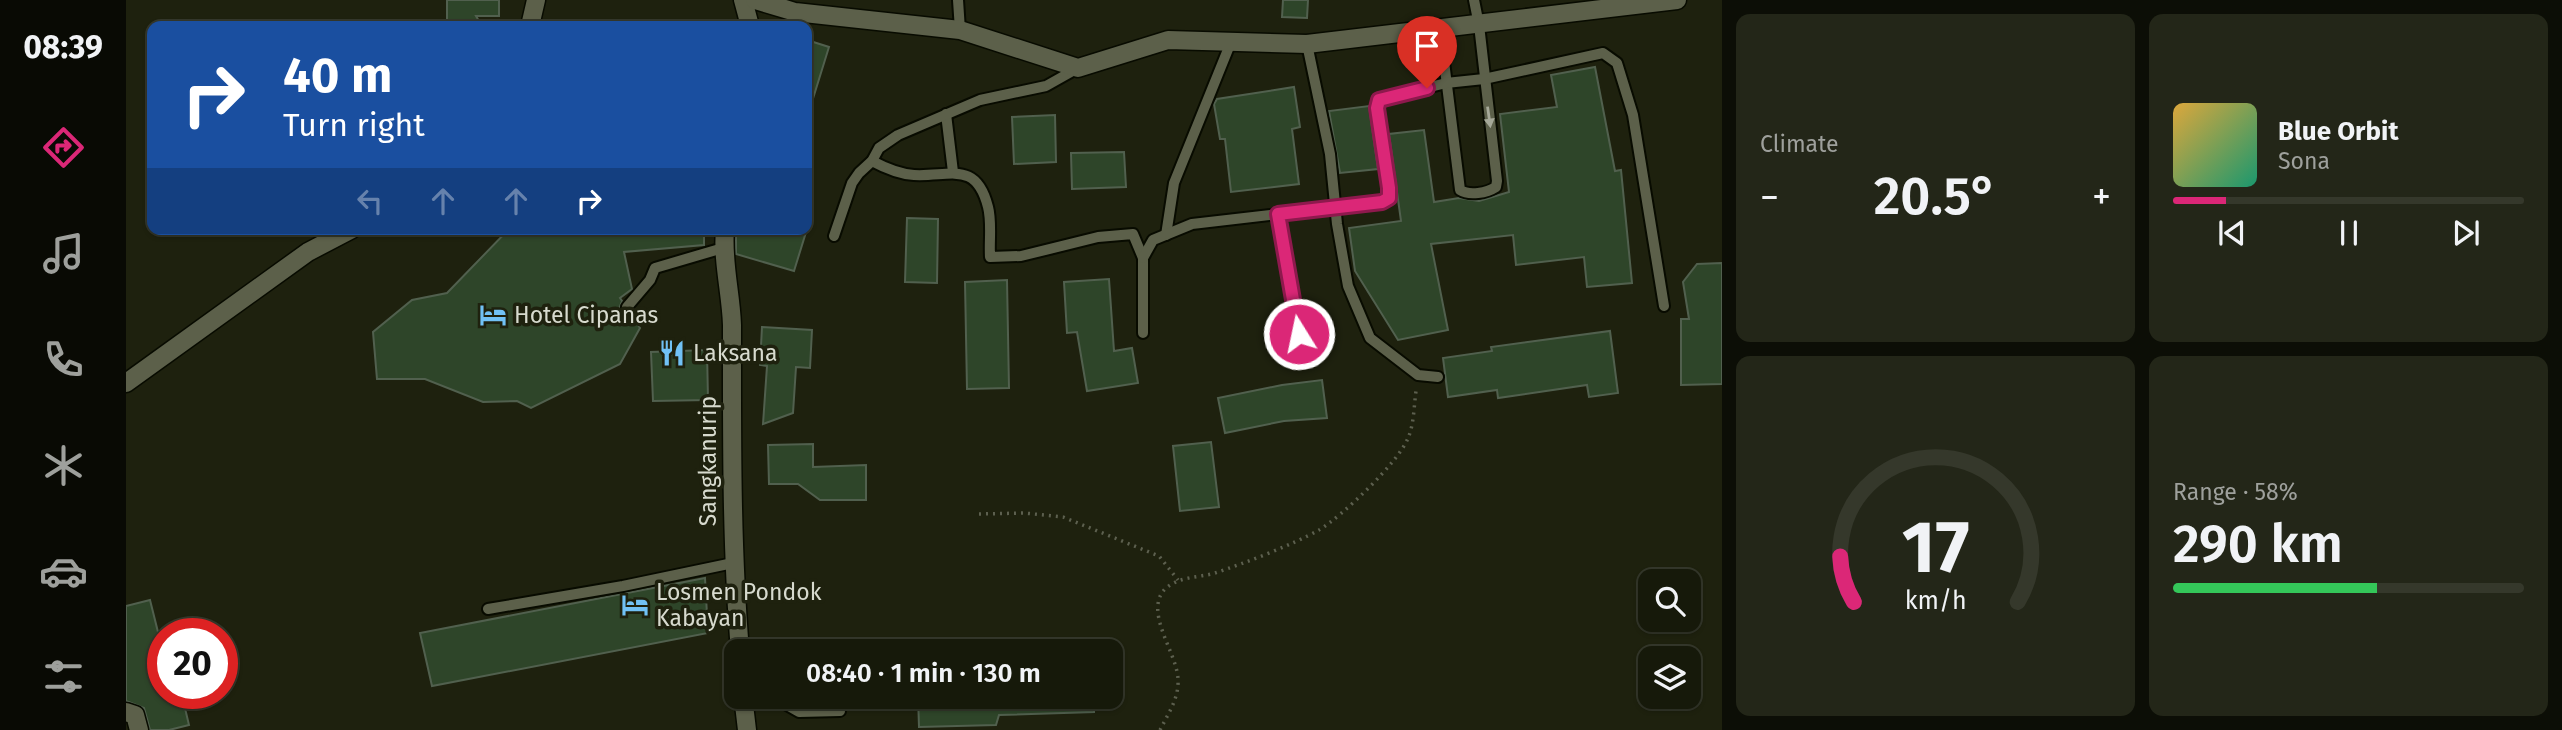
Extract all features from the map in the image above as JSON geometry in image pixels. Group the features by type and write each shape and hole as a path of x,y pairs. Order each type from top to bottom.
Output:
{"street":[{"path":"531,21 536,0"},
{"path":"743,0 749,21"},
{"path":"755,0 790,19 960,30 1078,68 1168,40 1307,44 1677,0"},
{"path":"126,383 308,252 341,235"},
{"name":"Sangkanurip","path":"724,235 723,248 732,312 733,563 739,639"},
{"path":"745,709 747,730"},
{"path":"126,712 135,715 139,730"}],"lane":[{"path":"958,0 960,30"},
{"path":"1440,29 1460,190 1470,193 1493,190 1497,181 1474,0"},
{"path":"1166,235 1174,183 1231,43"},
{"path":"1307,44 1323,113 1348,286 1370,338 1418,375 1437,377"},
{"path":"1143,258 1153,240 1192,224 1337,208 1382,202 1389,198 1377,108 1379,100 1446,83 1484,79 1603,53 1617,63 1633,115 1664,306"},
{"path":"834,236 852,183 872,161 879,148 898,135 980,100 1046,86 1078,68"},
{"path":"946,114 953,172"},
{"path":"872,161 888,170 910,175 964,173 980,185 989,209 990,257 1021,256 1090,238 1133,234 1143,258 1143,333"},
{"path":"1278,214 1304,358"},
{"path":"627,307 650,280 655,268 723,248"},
{"path":"488,609 623,586 733,563"},
{"path":"794,709 799,712 841,710"}],"path":[{"path":"1160,730 1177,694 1179,682 1159,619 1158,602 1164,590 1178,580 1214,573 1321,529 1380,478 1408,438 1418,375"},
{"path":"979,514 1024,513 1063,517 1159,555 1178,580"}],"building":[{"path":"447,0 499,0 499,16 476,16 479,21 447,21"},
{"path":"1283,0 1308,0 1307,18 1282,17"},
{"path":"812,42 829,47 812,102"},
{"path":"1595,67 1615,171 1621,170 1632,283 1587,287 1584,257 1516,265 1513,235 1431,244 1448,330 1398,340 1355,271 1349,228 1401,221 1389,134 1424,130 1434,202 1459,198 1479,201 1509,192 1500,114 1557,107 1551,75"},
{"path":"1294,87 1300,127 1292,129 1299,184 1231,192 1225,139 1220,139 1214,104 1217,99"},
{"path":"1369,106 1378,169 1340,173 1329,111"},
{"path":"1055,115 1056,162 1014,164 1012,117"},
{"path":"1124,152 1126,187 1072,189 1071,153"},
{"path":"907,218 938,219 937,283 905,282"},
{"name":"Hotel Cipanas","path":"503,235 704,235 704,245 624,252 632,289 620,298 622,301 619,309 625,315 631,314 640,328 620,364 531,408 517,401 483,402 425,379 377,379 373,332 412,300 447,293"},
{"path":"736,235 805,235 794,271 736,254"},
{"path":"1722,263 1722,384 1681,385 1681,319 1689,319 1683,282 1697,264"},
{"path":"1109,279 1114,351 1132,348 1138,383 1087,391 1077,332 1067,333 1064,282"},
{"path":"1007,280 1009,388 967,389 965,282"},
{"path":"762,327 812,330 810,368 796,367 793,413 763,424 767,366 760,365"},
{"path":"1610,331 1618,393 1589,397 1587,385 1498,398 1497,390 1448,397 1443,358 1492,351 1491,347"},
{"path":"707,350 708,400 653,401 651,352"},
{"path":"1322,380 1327,418 1284,421 1225,433 1218,398"},
{"path":"1211,442 1219,507 1180,511 1173,446"},
{"path":"813,444 813,467 866,465 866,500 820,500 798,484 769,484 768,445"},
{"name":"Losmen Pondok Kabayan","path":"705,578 708,633 432,686 420,633"},
{"path":"150,600 154,618 147,618 147,709 185,709 189,725 169,730 150,730 144,708 126,701 126,606"},
{"path":"918,709 1094,709 1094,712 999,715 996,725 919,727"}],"place":[{"name":"Hotel Cipanas","path":"493,315"},
{"name":"Laksana","path":"672,353"},
{"name":"Losmen Pondok Kabayan","path":"635,605"}],"route":[{"path":"1299,334 1278,214 1382,202 1389,198 1377,108 1379,100 1427,88"}]}
